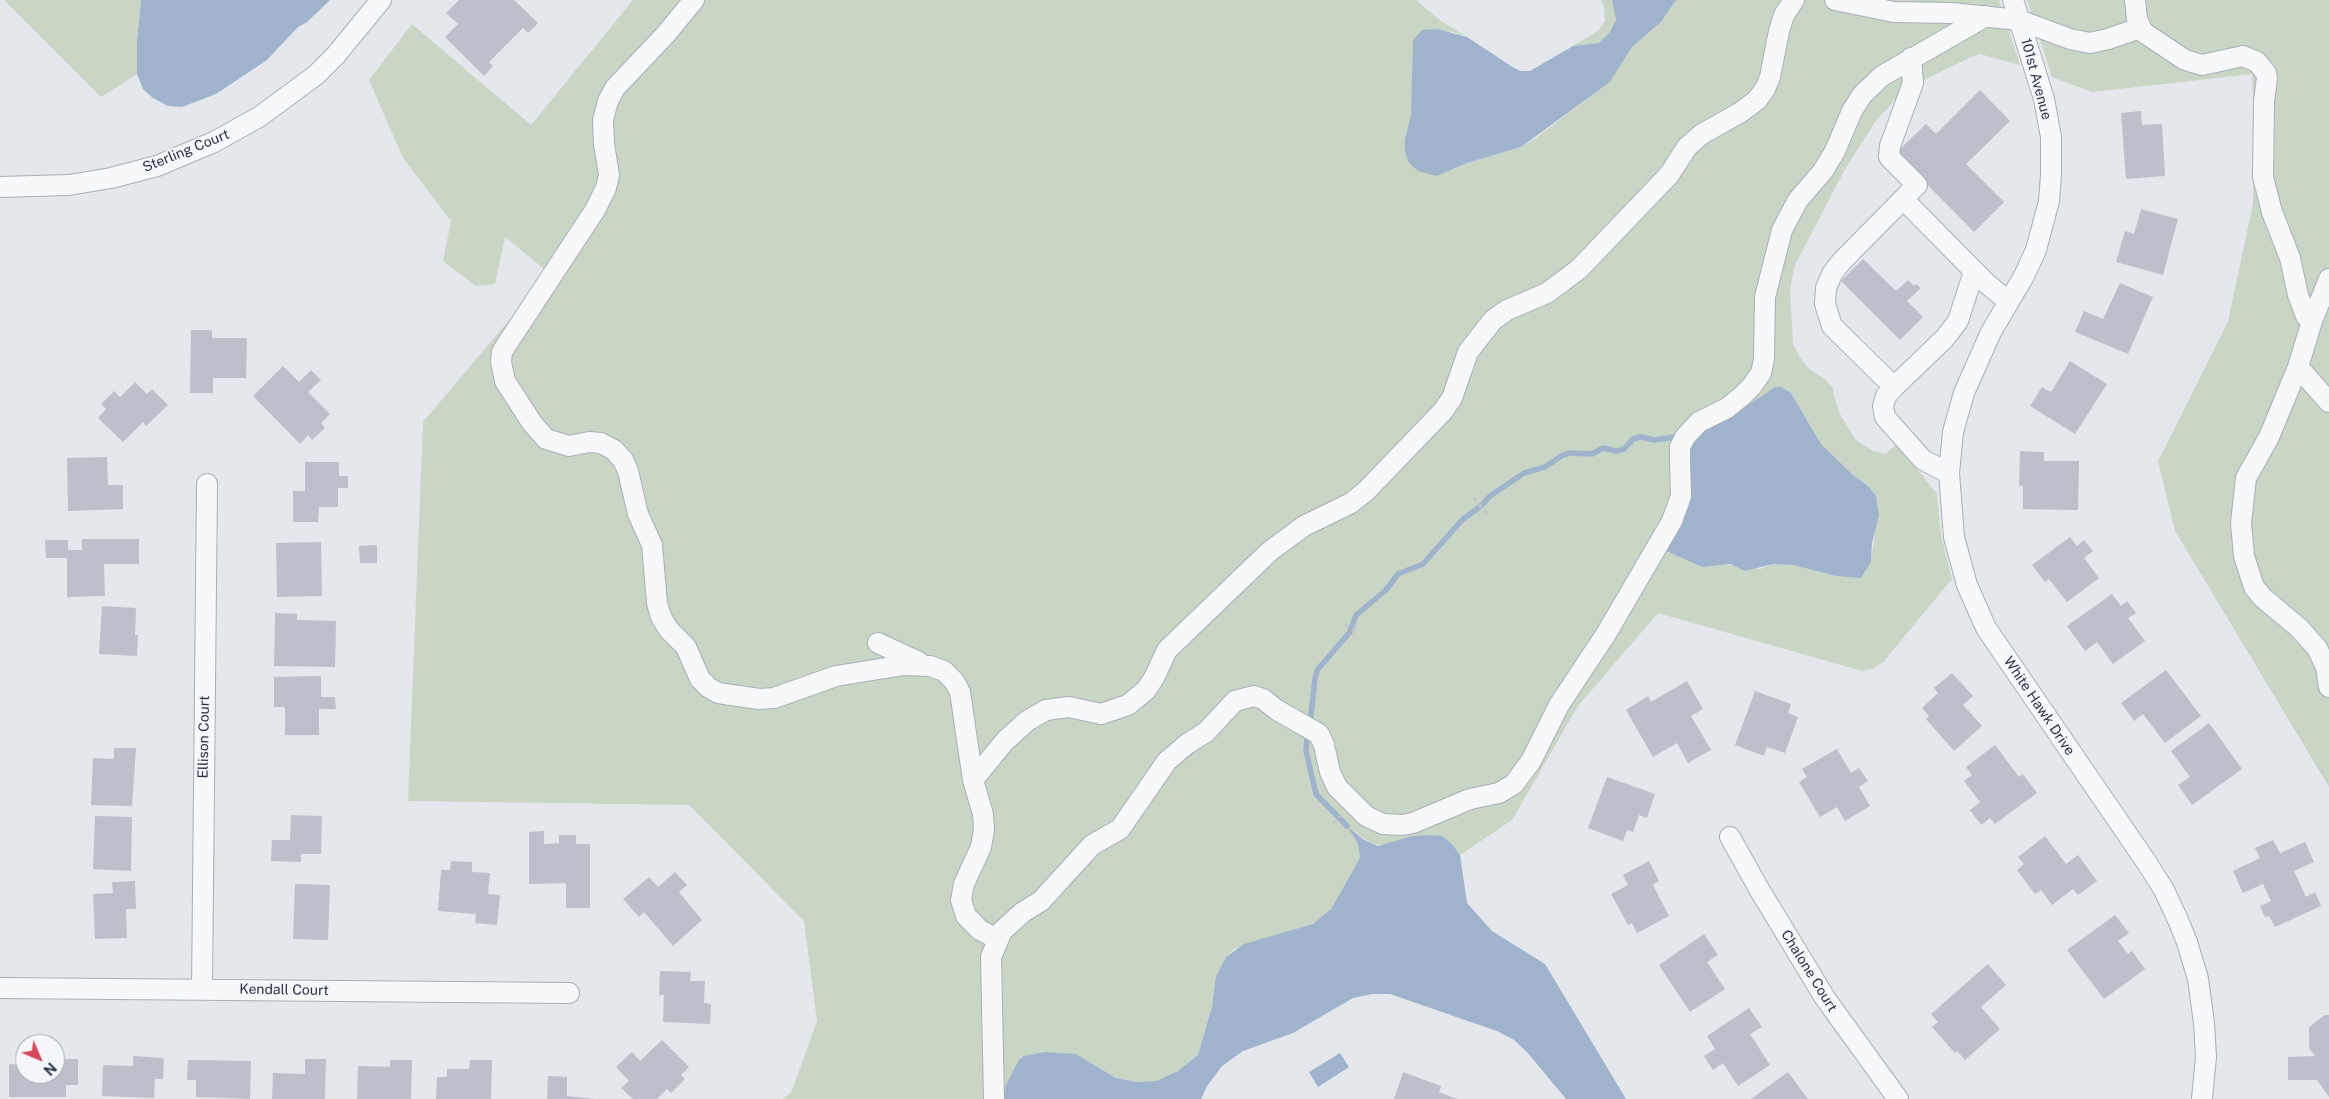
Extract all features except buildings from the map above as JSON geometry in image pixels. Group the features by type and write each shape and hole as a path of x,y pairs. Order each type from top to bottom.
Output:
{"street":[{"name":"Sterling Court","path":"0,187 69,184 111,178 157,166 214,142 259,117 316,74 336,55 381,0"},
{"path":"694,0 666,34 615,88 608,101 603,120 603,130 608,182 595,210 502,352 503,373 508,388 532,423 546,439 560,445 569,446 589,442 601,443 614,450 623,460 628,470 638,514 652,545 657,603 661,617 669,630 686,647 700,679 708,687 718,693 759,699 774,698 836,676 904,665 930,666"},
{"path":"973,780 1005,741 1027,721 1046,710 1069,707 1101,714 1128,705 1150,684 1167,650 1270,551 1304,526 1351,503 1366,490 1443,411 1452,398 1468,352 1494,320 1508,310 1547,293 1579,269 1669,175 1687,147 1757,100 1765,89 1770,77 1779,31 1784,15 1794,0"},
{"name":"101st Avenue","path":"2009,302 2036,250 2049,201 2051,175 2051,138 2044,99 2013,0"},
{"path":"2135,0 2140,28 2148,37 2166,46 2185,60 2196,64 2210,65 2243,56 2257,62 2266,72 2268,78 2264,101 2263,177 2272,212 2290,258 2298,295 2306,316 2312,321"},
{"path":"1848,2 1894,12 1986,16 2019,20 2070,39 2090,43 2140,28"},
{"path":"994,1099 991,957 997,939 1010,924 1041,901 1092,845 1120,829 1167,761 1187,744 1206,732 1235,701 1254,696 1263,699 1277,710 1318,734 1324,745 1330,772 1336,787 1366,816 1383,824 1402,826 1413,823 1470,799 1499,793 1514,784 1531,761 1559,705 1606,634 1672,520 1682,496 1680,447 1685,437 1699,422 1727,408 1742,396 1761,373 1764,359 1765,297 1788,216 1835,152 1852,110 1862,95 1882,76 1986,16"},
{"path":"1894,387 1832,326 1825,304 1826,288 1832,274 1917,186 1889,157 1890,146 1913,83 1911,58"},
{"path":"1903,200 1974,271 2009,302"},
{"path":"1949,473 1923,460 1885,417 1883,406 1886,396 1945,338 1958,321 1974,271"},
{"path":"2329,279 2312,321 2298,367 2269,437 2246,478 2241,537 2244,556 2254,587 2262,598 2299,628 2317,648 2325,662 2329,687"},
{"name":"White Hawk Drive","path":"2009,302 1991,332 1964,393 1953,432 1949,473 1950,504 1956,548 1973,602 1986,628 2164,890 2187,942 2198,979 2206,1057 2202,1099"},
{"path":"2298,367 2329,402"},
{"name":"Ellison Court","path":"202,989 207,484"},
{"path":"878,644 944,671 954,681 960,692 973,780 983,814 984,830 981,846 964,884 961,900 966,916 980,930 997,939"},
{"name":"Chalone Court","path":"1730,837 1825,998 1898,1099"},
{"name":"Kendall Court","path":"0,988 569,993"}],"path":[{"path":"1474,498 1487,514"},
{"path":"1345,625 1358,633"}],"green space":[{"path":"4,0 141,0 137,41 137,74 101,97"},
{"path":"633,0 1416,0 1441,21 1467,37 1450,31 1412,91 1411,115 1405,139 1437,176 1467,163 1521,147 1537,137 1610,82 1632,47 1661,22 1676,0 1999,0 2020,65 1980,54 1904,90 1875,122 1844,171 1795,265 1790,289 1793,344 1808,368 1826,380 1833,388 1841,416 1856,440 1873,451 1886,454 1897,444 1937,494 1941,535 1952,579 1884,661 1874,668 1862,671 1658,613 1578,706 1512,820 1460,855 1452,844 1412,836 1383,845 1372,844 1348,827 1358,844 1360,858 1331,909 1313,924 1234,949 1226,957 1216,976 1212,1005 1198,1055 1178,1071 1156,1081 1137,1082 1116,1078 1076,1054 1004,1099 782,1099 791,1093 817,1021 804,921 689,805 408,801 423,422 549,273 505,237 495,284 476,286 443,261 451,221 403,158 369,80 412,24 531,125","holes":["1775,387 1782,387 1791,393 1821,444 1852,474 1868,486 1875,531 1871,562 1836,576 1793,565 1773,564 1760,569 1722,564 1702,567 1666,551 1687,509 1699,432 1721,423"]},
{"path":"1601,0 1612,0 1614,6 1616,20 1610,32 1599,43 1573,46 1598,31 1605,21 1604,7"},
{"path":"2027,0 2329,0 2329,787 2175,531 2158,461 2228,321 2253,204 2254,112 2252,74 2092,92 2052,77"}],"water":[{"path":"141,0 330,0 307,22 298,27 267,60 216,94 182,107 168,106 153,98 143,89 137,74 137,41"},
{"path":"1612,0 1676,0 1661,22 1632,47 1610,82 1521,147 1467,163 1437,176 1418,171 1409,163 1405,151 1405,139 1411,115 1413,40 1422,30 1437,29 1467,37 1514,68 1521,71 1530,71 1573,46 1599,43 1610,32 1616,20"},
{"path":"1775,387 1782,387 1791,393 1821,444 1852,474 1868,486 1876,496 1879,515 1872,543 1871,562 1861,578 1836,576 1793,565 1773,564 1745,571 1730,564 1702,567 1666,551 1687,509 1690,496 1688,447 1699,432 1721,423"},
{"path":"1347,826 1364,840 1378,846 1412,836 1428,835 1442,836 1452,844 1460,855 1467,903 1492,931 1545,964 1626,1099 1566,1099 1527,1052 1514,1040 1497,1031 1390,994 1372,994 1353,998 1293,1033 1243,1051 1222,1066 1207,1086 1201,1099 1004,1099 1006,1085 1019,1060 1024,1056 1045,1052 1076,1054 1116,1078 1137,1082 1156,1081 1178,1071 1198,1055 1212,1006 1216,976 1226,957 1244,944 1313,924 1331,909 1360,858 1358,844"},
{"path":"1340,1053 1349,1067 1318,1087 1309,1072"}],"waterway":[{"path":"1311,716 1315,678 1318,669 1350,632 1356,615 1386,590 1398,574 1423,564 1462,520 1482,505 1490,496 1524,473 1545,467 1563,455 1570,453 1592,454 1603,448 1616,451 1624,449 1633,439 1641,437 1654,440 1676,437"},
{"path":"1307,738 1306,751 1316,794 1347,826"}]}
